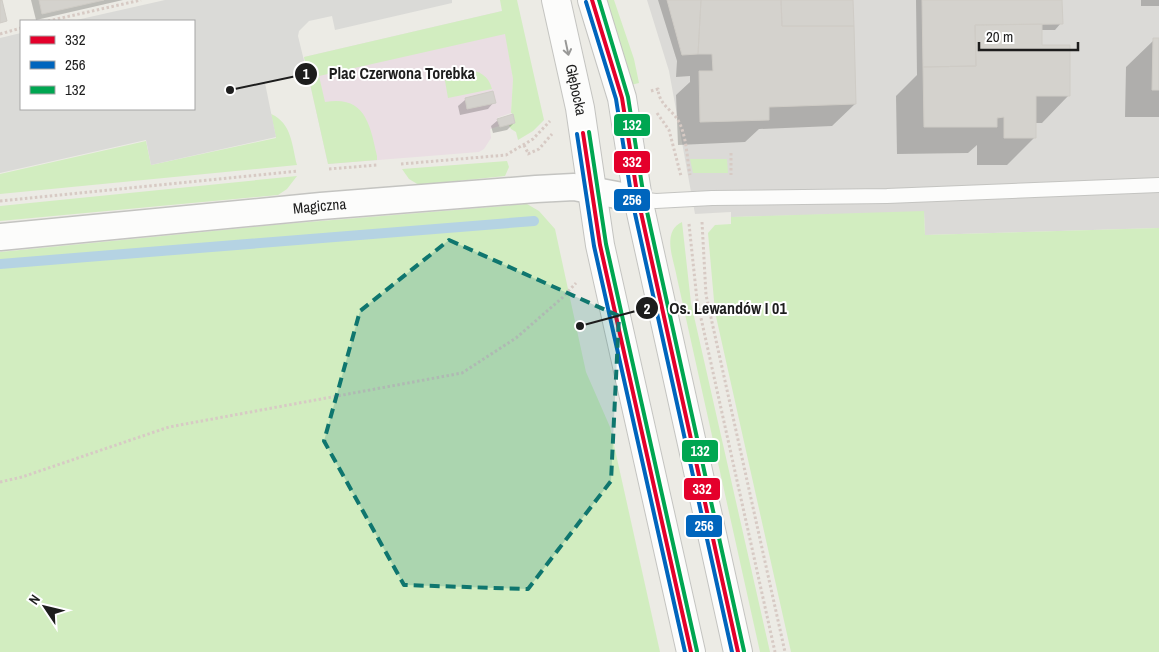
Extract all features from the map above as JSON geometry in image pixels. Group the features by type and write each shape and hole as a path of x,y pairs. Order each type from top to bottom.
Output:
{"street":[{"name":"Głębocka","path":"556,0 580,108 600,245 691,652"},
{"path":"592,0 622,98 638,199 738,652"},
{"name":"Magiczna","path":"0,237 321,206 536,189 574,187 638,199"}],"lane":[{"path":"638,199 656,201 712,198 887,196 1159,185"}],"path":[{"path":"52,20 141,0"},
{"path":"0,34 20,28"},
{"path":"646,92 658,89 661,103 679,121 691,180"},
{"path":"401,164 506,154 533,139 550,123 551,115"},
{"path":"329,169 377,165"},
{"path":"0,201 298,171"},
{"path":"709,220 702,221 706,295 785,652"},
{"path":"0,482 22,478 169,427 462,373 516,338 562,298 579,279"}],"highlighted area":[{"path":"449,240 619,316 611,481 528,589 404,585 324,441 360,311"}],"shaded area":[{"path":"165,0 452,0 452,3 335,30 332,16 309,21 299,31 298,36 307,73 265,83 276,137 151,165 146,140 0,173 0,38 20,33 20,110 195,110 195,20 76,20"},
{"path":"647,0 1159,0 1159,228 925,235 924,212 731,217 731,212 695,214 669,71"},
{"path":"502,11 513,79 511,113 497,118 499,126 490,129 491,138 484,149 479,152 328,164 304,57"}],"green space":[{"path":"500,0 517,0 544,120 533,131 518,140 516,132 509,125 515,123 511,113 513,79 505,34 319,76 325,102 338,101 349,103 363,114 372,133 377,156 377,160 328,164 304,57 502,11"},
{"path":"603,0 614,0 634,59 639,83 631,85"},
{"path":"466,70 475,71 486,77 492,89 448,98 444,75"},
{"path":"271,114 278,118 287,129 297,165 0,194 0,174 146,141 151,165 276,138"},
{"path":"690,159 727,159 728,173 693,173"},
{"path":"507,161 509,167 505,176 419,185 409,179 402,169"},
{"path":"297,176 287,189 278,195 0,221 0,206"},
{"path":"527,204 539,211 555,229 586,372 610,427 660,652 0,652 0,252 284,224"},
{"path":"924,211 925,235 1159,228 1159,652 791,652 715,312 708,233 715,225 731,224 731,217"},
{"path":"682,222 691,303 770,652 760,652 672,255 670,239 672,232"}],"building":[{"path":"0,0 2,0 7,21 0,23"},
{"path":"39,0 104,0 42,14"},
{"path":"667,0 701,0 698,54 682,55"},
{"path":"701,0 781,0 782,26 854,26 856,104 769,107 769,120 700,122 699,71 713,71 712,54 698,54"},
{"path":"781,0 853,0 854,26 782,26"},
{"path":"922,0 1062,0 1063,24 975,25 976,66 923,67"},
{"path":"1042,24 1042,45 1070,45 1070,96 1036,96 1036,138 1004,138 1004,117 997,118 997,127 924,127 923,67 976,66 975,25"},
{"path":"1153,38 1159,38 1159,90 1152,90"},
{"path":"493,91 496,103 467,109 465,98"},
{"path":"513,114 515,123 500,127 497,119"}],"waterway":[{"path":"0,264 534,221"}],"transit line":[{"name":"332","path":"592,0 622,98 638,199 738,652"},
{"name":"132","path":"599,0 628,97 644,198 744,651"},
{"name":"256","path":"586,2 616,99 632,200 732,652"},
{"name":"132","path":"589,132 606,244 697,651"},
{"name":"332","path":"583,133 600,245 691,652"},
{"name":"256","path":"577,134 594,246 685,652"}],"place":[{"name":"Plac Czerwona Torebka","path":"230,90"},
{"name":"Os. Lewandów I 01","path":"580,326"}]}
